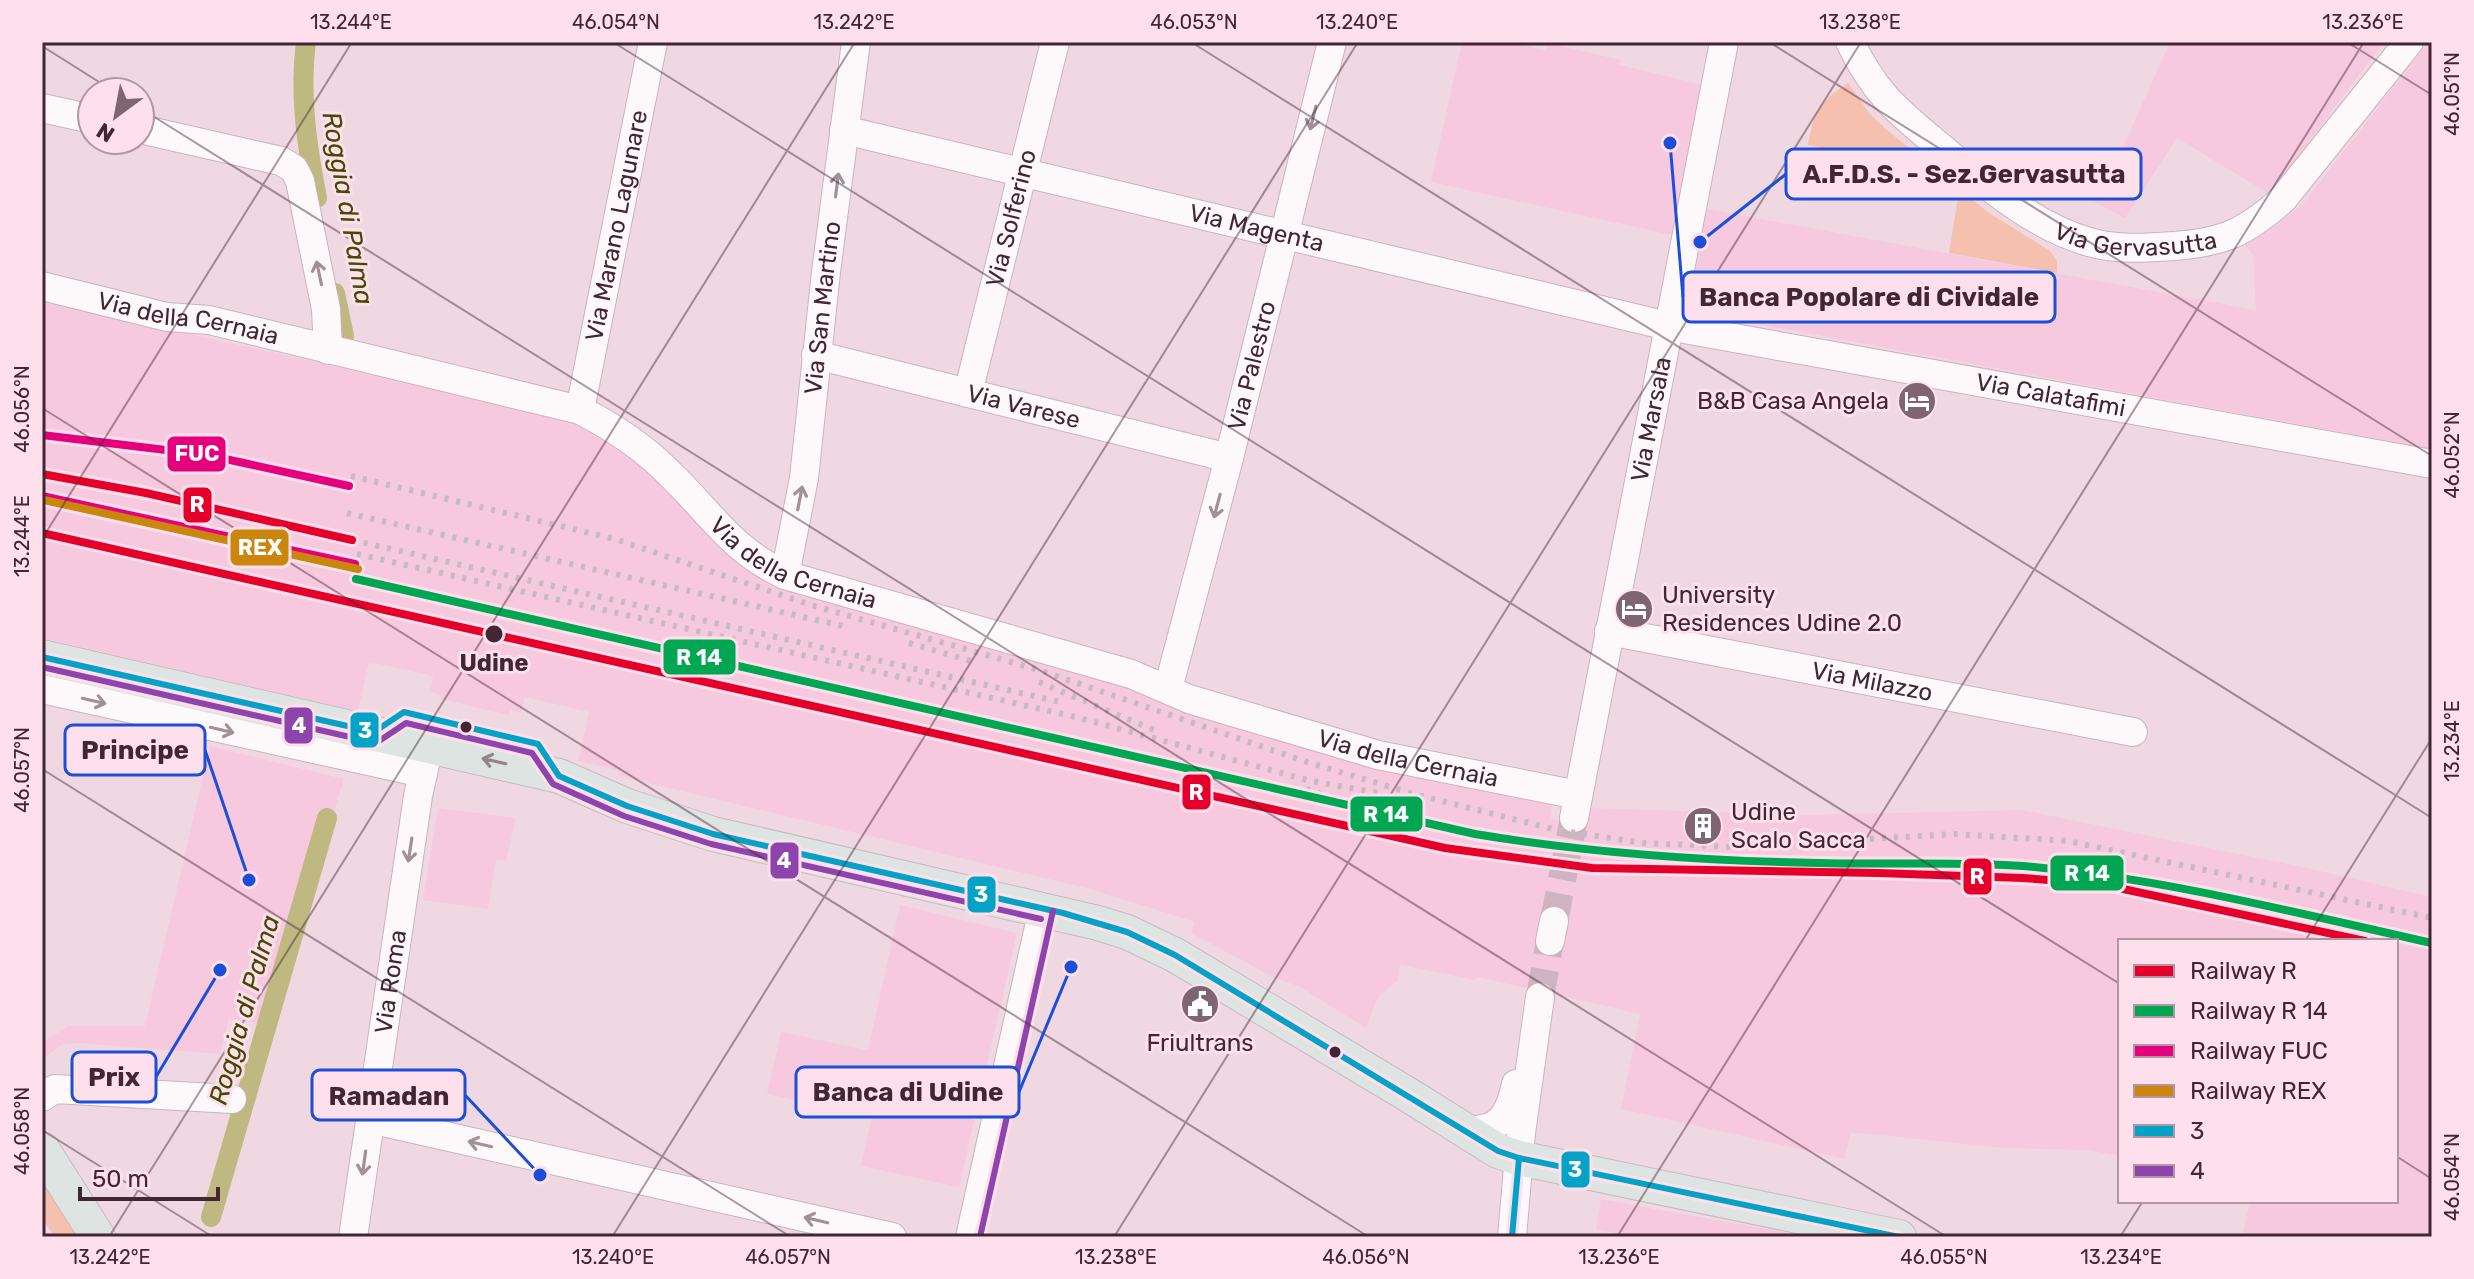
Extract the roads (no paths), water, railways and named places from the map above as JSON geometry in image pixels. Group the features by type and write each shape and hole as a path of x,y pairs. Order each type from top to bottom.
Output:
{"main road":[{"path":"42,657 159,700 426,759 559,776 627,806 713,834 1043,909 1127,932 1163,949 1498,1151 1519,1158 1899,1237"},
{"path":"42,1149 98,1237"}],"street":[{"name":"Via Marano Lagunare","path":"580,410 653,42"},
{"name":"Via San Martino","path":"785,575 804,478 816,355 856,42"},
{"name":"Via Solferino","path":"968,393 1055,42"},
{"name":"Via Palestro","path":"1168,689 1332,42"},
{"name":"Via Marsala","path":"1576,806 1724,42"},
{"name":"Via Gervasutta","path":"1850,42 1869,79 1899,113 2012,203 2040,221 2089,242 2135,248 2181,245 2228,237 2262,219 2283,199 2409,42"},
{"path":"42,108 76,115"},
{"name":"Via Magenta","path":"844,130 1668,326"},
{"path":"156,133 281,161 294,169 300,181 326,309 328,350"},
{"name":"Via della Cernaia","path":"42,286 167,317 209,320 580,410 633,442 671,474 728,538 748,555 785,575 1131,674 1233,713 1378,755 1576,806"},
{"name":"Via Calatafimi","path":"1668,326 2432,464"},
{"name":"Via Varese","path":"816,355 1229,458"},
{"name":"Via Milazzo","path":"1609,631 2133,732"},
{"path":"42,689 159,700"},
{"name":"Via Roma","path":"353,1237 426,759"},
{"path":"970,1237 1043,909"},
{"path":"1465,1130 1489,1129 1508,1111 1529,1027 1538,1006 1512,1237"},
{"path":"42,1097 55,1089 232,1099"},
{"path":"370,1119 892,1237"}],"waterway":[{"name":"Roggia di Palma","path":"306,42 303,81 305,120 317,198"},
{"name":"Roggia di Palma","path":"335,293 344,336"},
{"name":"Roggia di Palma","path":"211,1217 327,818"}],"tunnel":[{"path":"1554,921 1574,818"},
{"path":"1540,997 1550,941"}],"railway":[{"path":"351,476 615,539 811,605 1039,670 1307,762 1410,793 1557,830 1643,843 1733,847 1955,834 2068,841 2432,918"},
{"path":"347,513 843,626"},
{"path":"352,540 1060,702"},
{"path":"357,554 1076,717 1311,781 1379,793"},
{"path":"909,643 978,663"},
{"path":"1039,682 1154,730"},
{"path":"1306,789 1391,815"}],"rail line":[{"name":"FUC","path":"42,435 207,455 349,486"},
{"name":"R","path":"42,474 146,493 352,540"},
{"name":"FUC","path":"42,496 355,564"},
{"name":"REX","path":"44,500 358,569"},
{"name":"R","path":"42,533 1445,848 1592,868 1878,873 2100,884 2356,939"}],"place":[{"name":"Banca Popolare di Cividale","path":"1670,143"},
{"name":"A.F.D.S. - Sez.Gervasutta","path":"1700,242"},
{"name":"B&B Casa Angela","path":"1917,401"},
{"name":"University Residences Udine 2.0","path":"1634,609"},
{"name":"Udine","path":"494,634"},
{"name":"Udine Scalo Sacca","path":"1703,826"},
{"name":"Principe","path":"249,880"},
{"name":"Banca di Udine","path":"1071,967"},
{"name":"Prix","path":"220,970"},
{"name":"Friultrans","path":"1200,1004"},
{"name":"Ramadan","path":"540,1175"}]}
